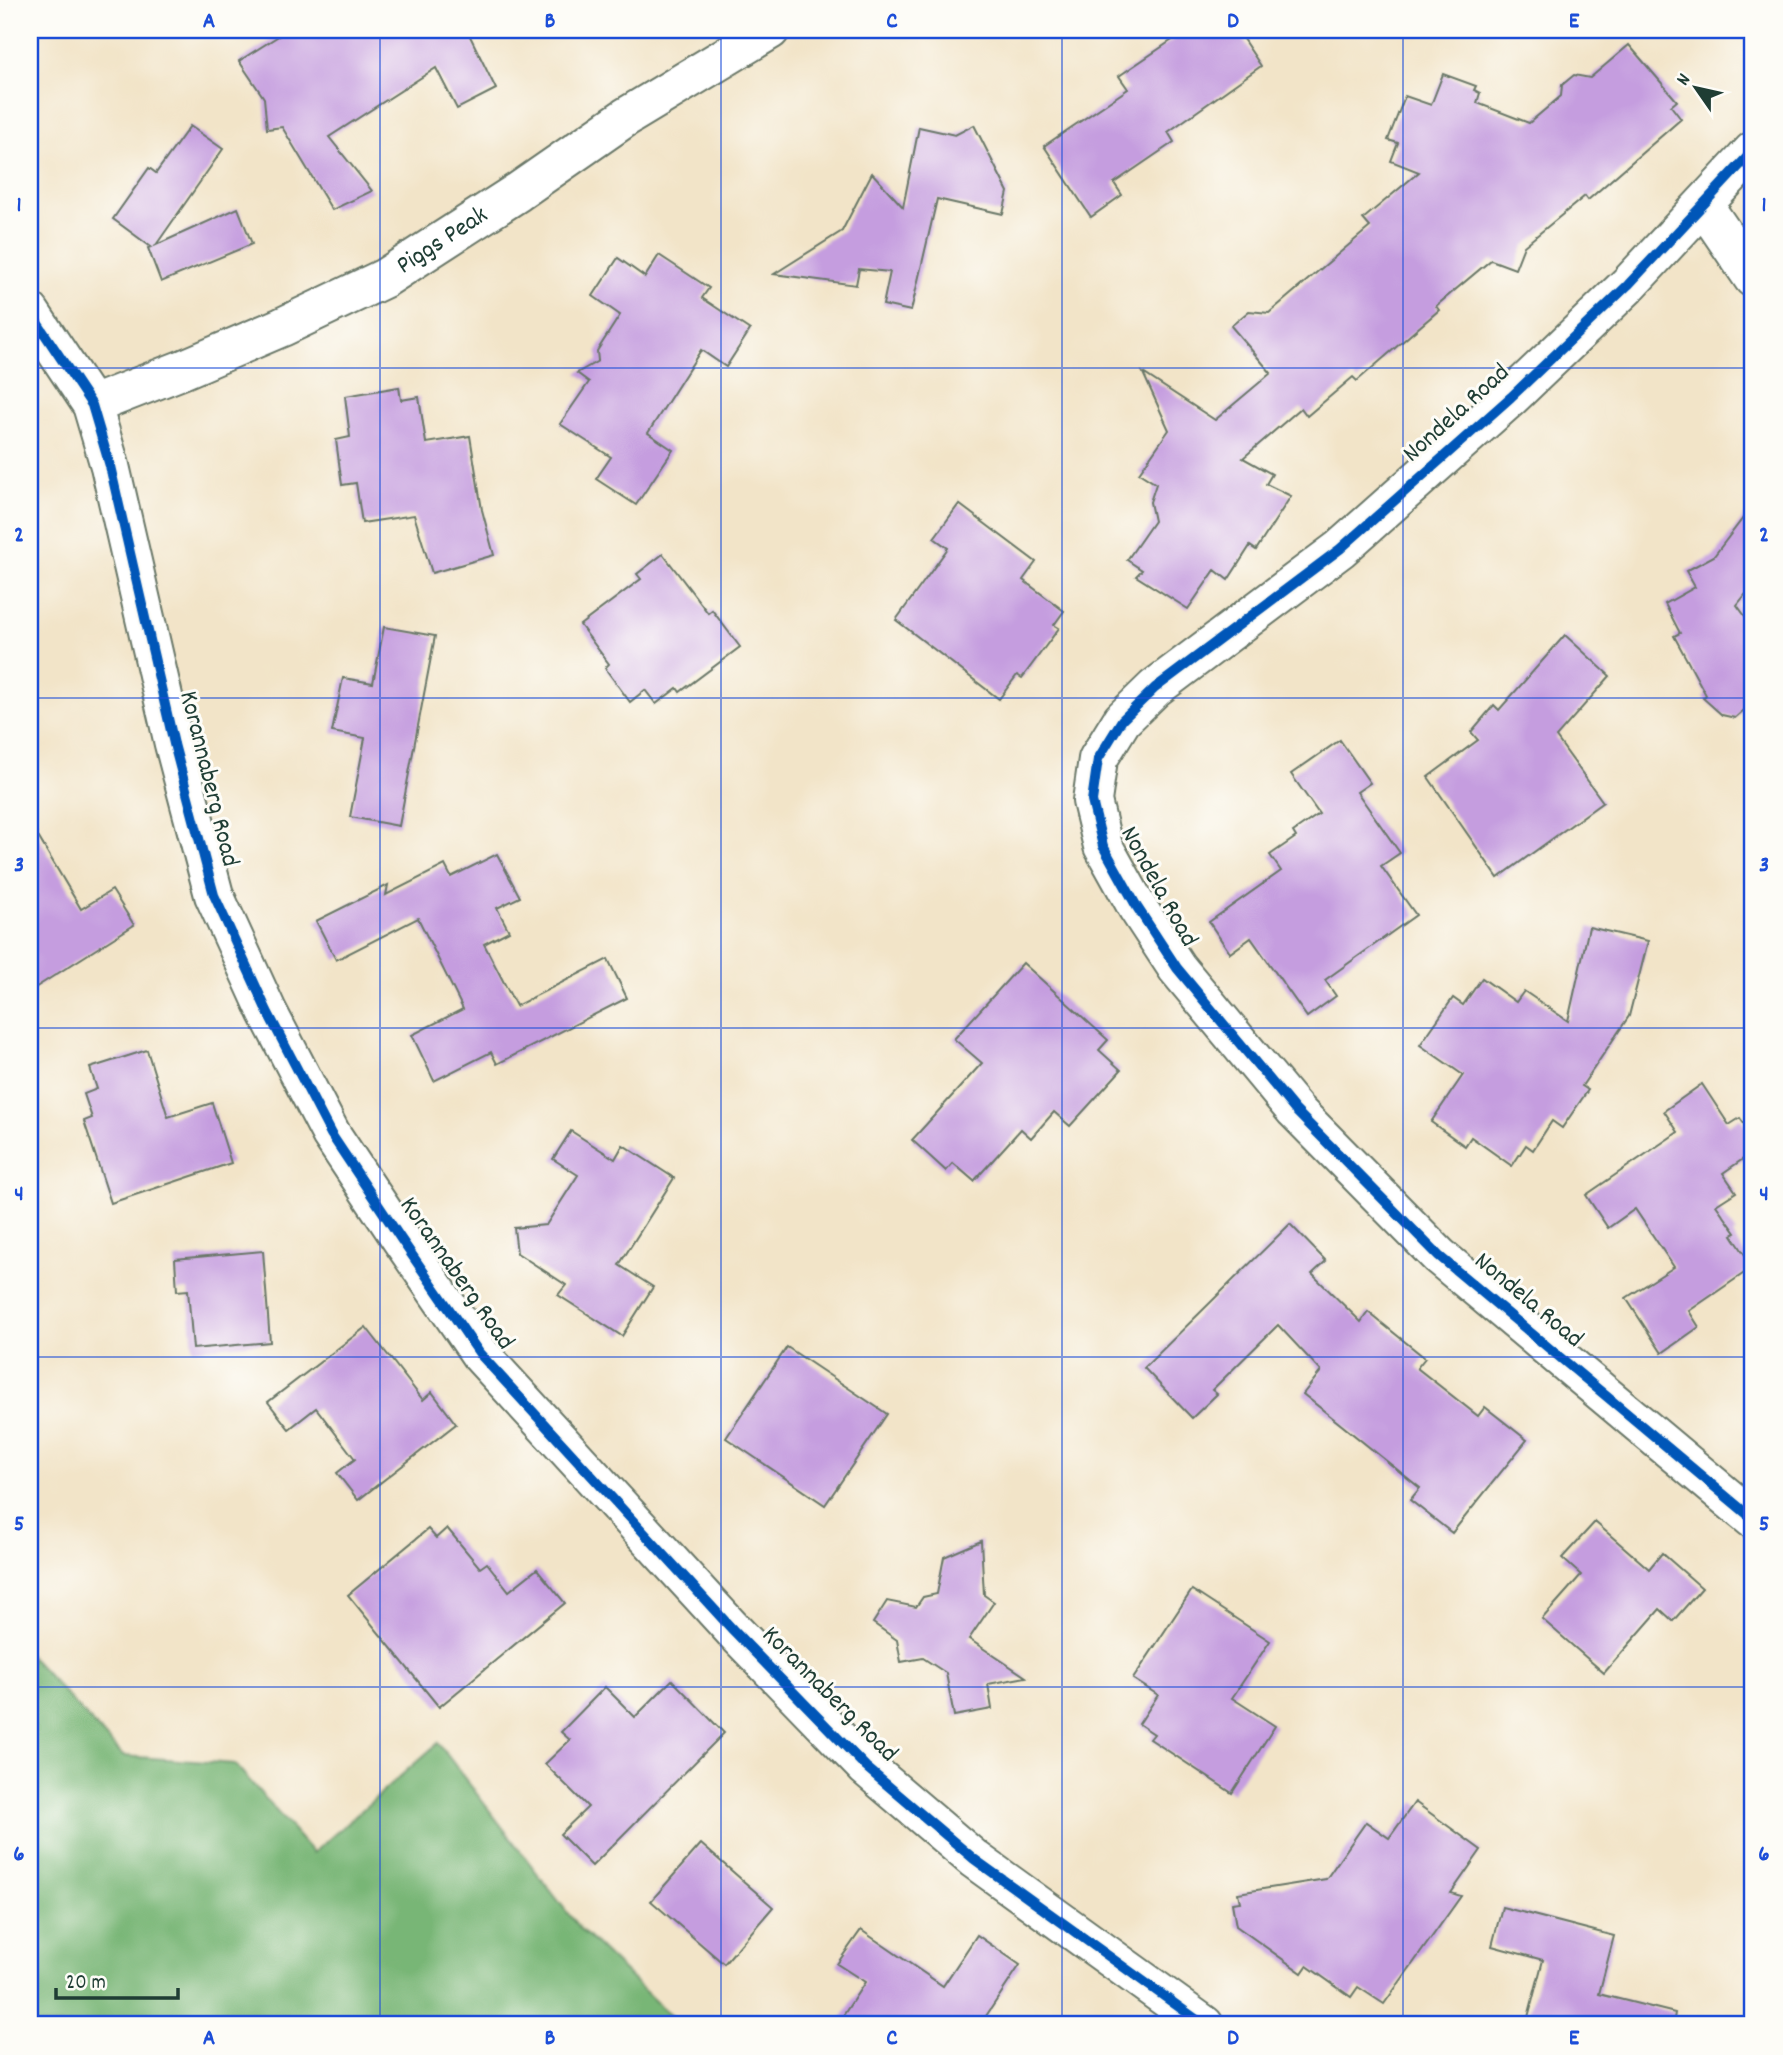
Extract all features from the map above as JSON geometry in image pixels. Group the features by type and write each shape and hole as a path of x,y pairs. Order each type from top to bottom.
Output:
{"street":[{"name":"Piggs Peak","path":"92,405 282,327 385,278 518,192 626,117 770,30"},
{"name":"Nondela Road","path":"1753,151 1628,285 1511,397 1340,549 1154,688 1122,720 1098,759 1092,801 1103,846 1143,917 1177,968 1295,1110 1438,1256 1753,1519"},
{"path":"1704,206 1753,278"},
{"name":"Korannaberg Road","path":"30,312 92,405 110,466 174,744 214,895 267,1011 331,1134 401,1239 480,1354 733,1630 866,1767 974,1859 1204,2025"}],"green space":[{"path":"30,1656 123,1756 235,1764 313,1853 438,1743 580,1929 680,2025 30,2025"}],"building":[{"path":"288,30 467,30 496,89 457,109 436,68 329,137 372,191 332,210 282,127 267,129 264,98 239,61"},
{"path":"1187,30 1237,30 1261,66 1168,132 1174,142 1114,183 1122,195 1091,217 1044,146 1128,89 1119,76"},
{"path":"1629,45 1677,101 1671,106 1681,119 1588,200 1585,196 1524,246 1515,269 1491,260 1436,306 1439,310 1357,381 1353,377 1307,416 1301,408 1243,458 1272,474 1266,484 1291,496 1256,550 1250,546 1228,580 1215,570 1188,609 1136,576 1142,570 1127,560 1154,521 1150,502 1156,484 1139,473 1169,430 1143,373 1215,420 1271,373 1231,326 1249,311 1269,313 1370,227 1363,219 1419,172 1391,161 1398,143 1388,140 1405,96 1431,105 1443,74 1476,86 1474,90 1480,93 1477,103 1529,123 1561,96 1562,85 1574,75 1590,78"},
{"path":"974,125 1008,192 1003,214 937,199 911,311 883,305 890,272 859,269 856,285 774,274 842,231 872,173 903,207 919,127 955,135"},
{"path":"190,126 223,149 156,245 238,208 252,244 161,282 148,248 151,247 113,219 149,168 156,173"},
{"path":"659,255 709,288 702,298 750,330 726,367 701,350 648,433 673,450 636,505 596,479 611,457 560,424 589,382 577,373 598,361 597,351 620,315 593,296 618,258 645,277"},
{"path":"399,387 401,400 419,397 426,443 470,436 482,510 494,555 432,573 414,515 362,523 356,483 342,485 336,440 350,437 345,396"},
{"path":"959,504 1036,562 1023,580 1064,611 1054,625 1059,628 1022,678 1017,675 999,699 896,620 948,548 934,538"},
{"path":"1753,505 1753,585 1737,605 1753,627 1753,702 1735,718 1722,715 1703,698 1706,695 1674,636 1680,633 1665,604 1695,587 1686,571 1714,556"},
{"path":"663,554 708,613 712,610 740,647 680,692 677,688 656,704 645,690 630,702 605,668 609,664 580,625 641,579 637,574"},
{"path":"384,627 435,636 399,826 350,817 365,738 332,732 343,678 373,683"},
{"path":"1565,635 1610,676 1556,737 1603,802 1498,878 1428,777 1478,740 1471,732 1494,705 1499,710"},
{"path":"1340,740 1370,783 1357,792 1400,853 1381,866 1416,915 1325,980 1336,996 1307,1017 1251,938 1230,953 1209,922 1281,871 1270,855 1296,837 1293,832 1319,814 1291,774"},
{"path":"30,823 81,909 112,890 134,925 30,991"},
{"path":"497,854 520,897 497,908 509,931 484,944 516,1006 608,959 627,998 497,1064 491,1052 434,1081 412,1035 463,1009 418,918 336,960 316,921 388,885 386,895 445,865 451,877"},
{"path":"1589,927 1648,941 1629,1016 1582,1086 1588,1090 1562,1128 1552,1121 1533,1150 1526,1145 1512,1166 1471,1137 1465,1146 1431,1122 1463,1075 1420,1045 1453,998 1463,1005 1482,978 1516,1002 1524,991 1568,1021"},
{"path":"1023,963 1108,1040 1099,1050 1121,1070 1070,1126 1054,1112 1031,1138 1021,1129 974,1181 953,1163 946,1171 912,1140 982,1063 954,1039"},
{"path":"147,1050 168,1117 212,1103 231,1163 111,1203 84,1121 92,1118 84,1094 97,1089 90,1068"},
{"path":"1702,1084 1729,1125 1740,1118 1753,1137 1753,1152 1723,1173 1736,1192 1716,1205 1736,1233 1732,1235 1753,1267 1689,1311 1699,1327 1662,1353 1626,1298 1674,1267 1635,1209 1608,1228 1586,1195 1678,1132 1664,1111"},
{"path":"571,1131 615,1159 623,1145 674,1178 619,1265 653,1287 622,1336 558,1295 566,1285 517,1253 514,1228 546,1225 578,1175 553,1159"},
{"path":"1290,1224 1326,1261 1312,1274 1361,1322 1368,1312 1425,1358 1417,1368 1478,1416 1485,1407 1527,1440 1452,1533 1410,1500 1420,1488 1303,1394 1321,1371 1278,1325 1212,1390 1217,1394 1192,1418 1144,1368"},
{"path":"263,1251 270,1342 193,1349 188,1290 177,1291 175,1259"},
{"path":"366,1327 423,1400 432,1392 456,1424 358,1500 337,1473 355,1459 316,1408 289,1429 268,1402"},
{"path":"787,1347 887,1414 825,1505 726,1438"},
{"path":"1595,1522 1649,1569 1662,1553 1702,1588 1673,1621 1660,1609 1604,1673 1542,1619 1581,1575 1562,1558"},
{"path":"447,1528 480,1568 487,1563 509,1591 537,1569 565,1603 439,1707 348,1595 428,1529 436,1538"},
{"path":"981,1541 984,1595 994,1602 969,1639 1026,1677 988,1684 992,1709 954,1716 946,1673 923,1658 901,1662 897,1640 873,1623 887,1601 916,1607 923,1597 937,1594 944,1557"},
{"path":"1192,1590 1270,1641 1232,1698 1275,1726 1232,1793 1150,1739 1154,1734 1139,1724 1158,1695 1133,1679"},
{"path":"672,1680 724,1733 592,1866 560,1834 588,1807 545,1764 570,1740 561,1732 605,1687 635,1717"},
{"path":"1415,1802 1481,1850 1451,1893 1461,1896 1384,2004 1358,1987 1351,1997 1307,1966 1302,1973 1236,1926 1232,1903 1240,1902 1238,1893 1326,1879 1366,1822 1389,1838"},
{"path":"701,1844 773,1907 724,1964 651,1901"},
{"path":"1502,1907 1614,1936 1599,1994 1675,2013 1673,2025 1526,2025 1543,1960 1492,1946"},
{"path":"861,1930 943,1986 977,1935 1020,1965 980,2025 837,2025 865,1982 837,1964"}],"cycle path":[{"path":"1753,151 1628,285 1511,397 1340,549 1155,688 1122,720 1098,759 1092,801 1103,846 1137,907 1177,968 1295,1110 1439,1256 1753,1519"},
{"path":"30,312 92,405 110,466 174,744 214,895 267,1011 331,1134 401,1239 480,1354 733,1630 866,1767 974,1859 1204,2025"}]}
